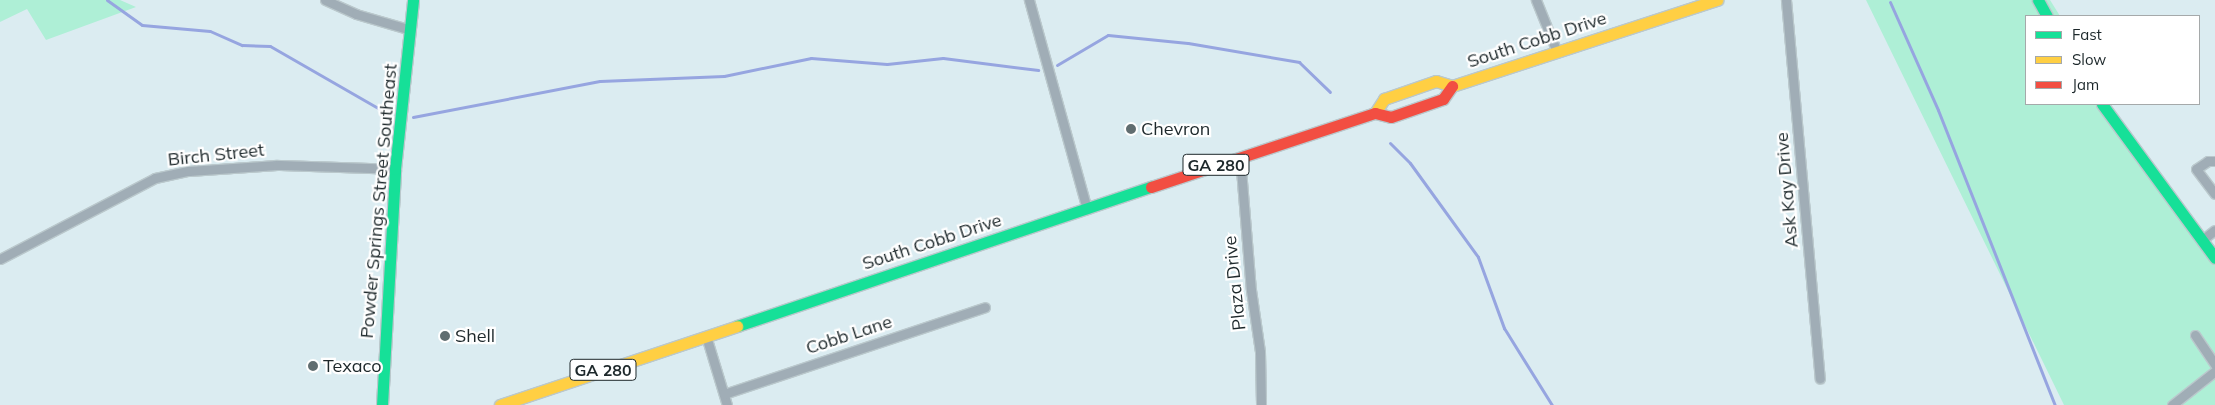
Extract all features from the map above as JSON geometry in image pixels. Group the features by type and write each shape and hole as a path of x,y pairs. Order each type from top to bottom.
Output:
{"main road":[{"name":"Powder Springs Street Southeast","path":"382,405 396,169 414,0"},
{"name":"South Cobb Drive","path":"1375,113 1384,99 1436,81 1452,86 1717,0"},
{"path":"2038,0 2046,15"},
{"name":"South Cobb Drive","path":"500,405 1375,113 1391,117 1443,99 1452,86"},
{"path":"2103,105 2215,258"}],"street":[{"path":"325,0 356,14 411,30"},
{"path":"1029,0 1088,209"},
{"path":"1536,0 1556,52"},
{"name":"Ask Kay Drive","path":"1786,0 1820,378"},
{"name":"Plaza Drive","path":"1240,157 1251,290 1260,352 1261,405"},
{"path":"2215,161 2208,161 2196,169 2215,194"},
{"name":"Birch Street","path":"0,259 155,178 189,171 277,165 396,169"},
{"path":"2202,240 2215,230"},
{"name":"Cobb Lane","path":"724,394 985,307"},
{"path":"2195,335 2215,365"},
{"path":"706,336 727,405"},
{"path":"2176,404 2215,372"}],"green space":[{"path":"0,0 120,0 136,7 46,40 27,9 0,22"},
{"path":"1866,0 2050,0 2059,15 2025,15 2025,105 2108,105 2215,255 2215,405 2064,405"}],"waterway":[{"path":"107,0 142,25 210,31 242,45 270,46 390,115"},
{"path":"1890,2 1938,110 2055,405"},
{"path":"1057,65 1108,35 1188,43 1299,62 1330,92"},
{"path":"413,117 600,81 724,76 811,58 887,64 943,58 1038,70"},
{"path":"1390,143 1410,163 1478,257 1504,328 1552,405"}],"traffic: fast":[{"path":"382,405 395,169 413,0"},
{"path":"2038,0 2046,15"},
{"path":"2103,105 2215,258"},
{"path":"737,326 1151,187"}],"traffic: slow":[{"path":"1375,113 1384,99 1436,81 1452,86 1717,0"},
{"path":"500,405 737,326"}],"traffic: jam":[{"path":"1151,187 1375,113 1391,117 1443,99 1452,86"}],"place":[{"name":"Chevron","path":"1131,129"},
{"name":"Shell","path":"445,336"},
{"name":"Texaco","path":"313,366"}]}
